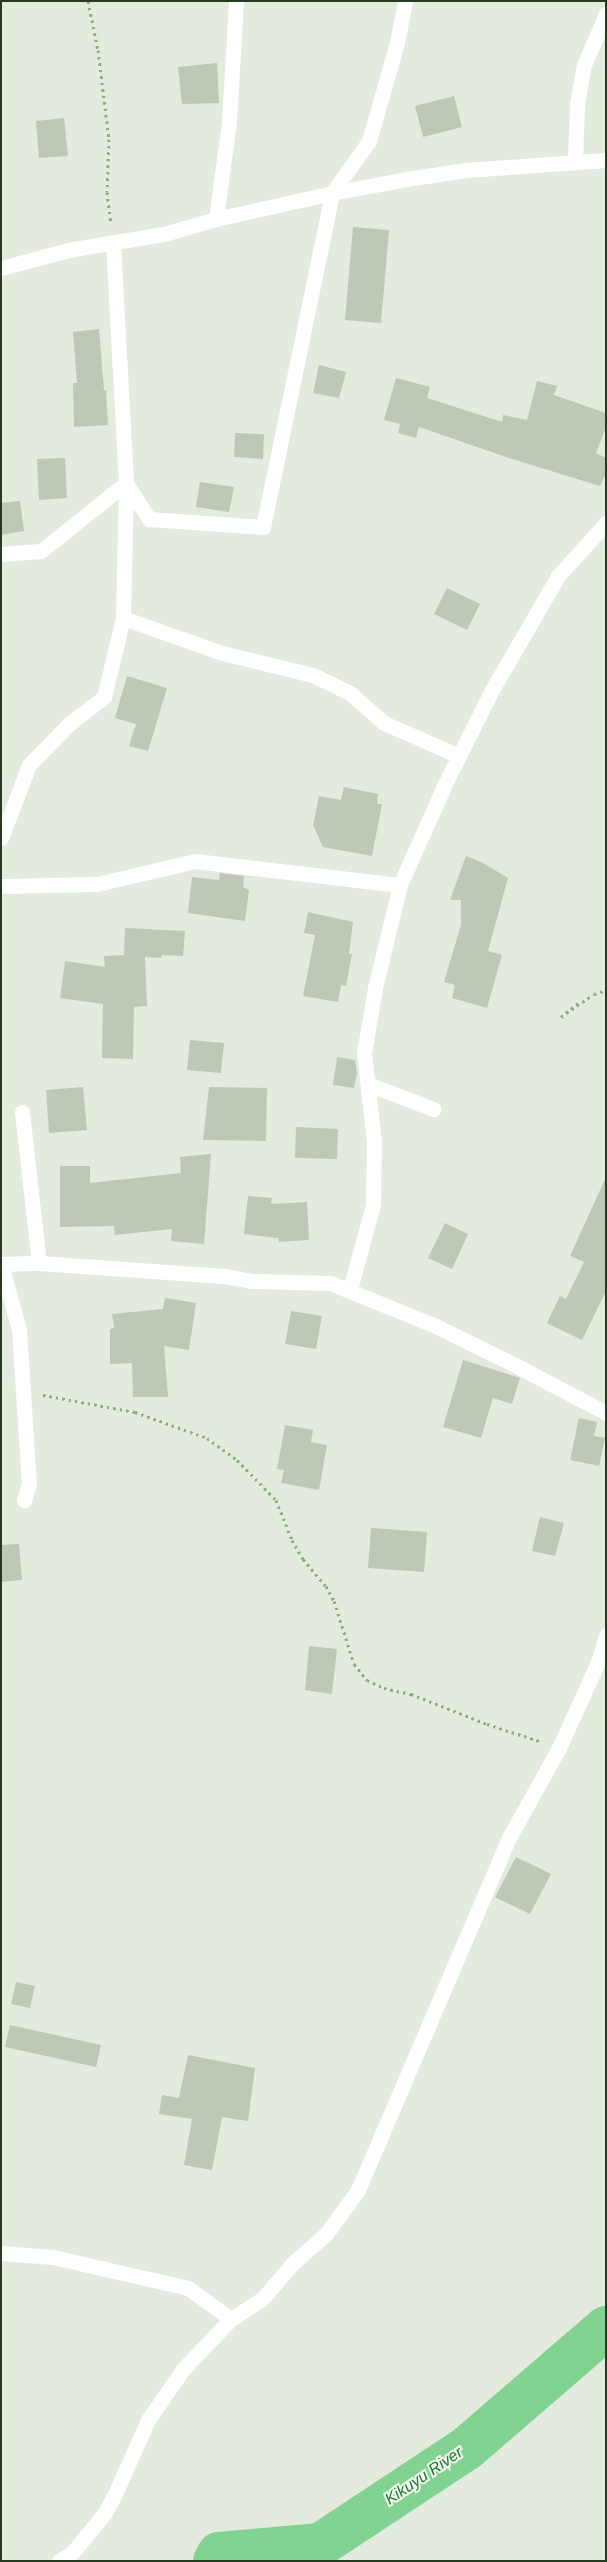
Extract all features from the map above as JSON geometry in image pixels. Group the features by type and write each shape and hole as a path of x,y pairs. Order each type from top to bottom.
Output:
{"street":[{"path":"216,219 229,122 236,1"},
{"path":"126,483 149,519 263,527 332,193 369,142 398,43 405,1"},
{"path":"575,162 577,104 584,65 606,14"},
{"path":"1,268 68,250 164,234 216,219 332,193 466,170 606,160"},
{"path":"1,838 29,765 70,723 104,697 123,618 126,483 114,242"},
{"path":"1,554 41,551 126,483"},
{"path":"350,1289 373,1204 374,1142 364,1053 368,1026 400,885 459,756 492,690 558,576 606,524"},
{"path":"123,618 222,653 313,675 350,693 384,723 459,756"},
{"path":"1,886 97,884 195,861 400,885"},
{"path":"368,1084 433,1109"},
{"path":"22,1112 39,1263"},
{"path":"24,1500 29,1484 19,1330 1,1264 39,1263 224,1276 253,1281 330,1283 350,1289 501,1358 606,1413"},
{"path":"58,2561 72,2553 104,2514 148,2420 183,2369 231,2318 263,2298 292,2264 326,2234 358,2190 510,1836 559,1748 599,1660 606,1635"},
{"path":"1,2253 54,2257 188,2288 231,2318"}],"path":[{"path":"88,1 98,50 107,111 110,139 107,192 114,242"},
{"path":"578,1003 561,1017 594,994 606,990"},
{"path":"24,1389 34,1393 126,1410 207,1438 237,1460 276,1500 299,1553 326,1586 334,1601 354,1664 367,1680 384,1688 411,1694 487,1724 559,1748"}],"building":[{"path":"217,63 219,103 182,104 178,67"},
{"path":"454,96 462,127 423,137 415,106"},
{"path":"64,118 68,156 39,158 36,121"},
{"path":"353,227 389,230 381,323 345,320"},
{"path":"99,329 108,425 74,427 73,383 77,383 73,332"},
{"path":"319,365 346,372 339,398 313,393"},
{"path":"396,378 430,387 427,398 502,422 503,415 527,420 537,381 557,386 554,395 606,413 606,427 596,453 606,458 606,474 600,486 509,458 419,427 416,438 398,433 400,424 384,420"},
{"path":"235,433 264,434 263,459 234,457"},
{"path":"65,458 67,498 39,500 37,459"},
{"path":"200,482 234,487 229,512 196,507"},
{"path":"20,501 24,531 1,535 1,503"},
{"path":"447,588 480,604 467,630 434,614"},
{"path":"127,676 167,688 148,751 129,746 136,724 115,718"},
{"path":"344,787 378,794 377,804 382,804 372,856 323,847 313,825 319,796 341,800"},
{"path":"466,856 483,863 508,878 488,951 502,955 487,1008 452,998 455,985 444,982 461,925 461,900 450,900"},
{"path":"220,873 244,876 243,887 249,890 245,921 188,913 192,877 219,880"},
{"path":"308,912 353,922 349,954 352,954 346,986 341,985 338,1002 303,996 315,935 304,933"},
{"path":"125,928 185,931 183,956 162,955 161,958 145,957 147,1006 134,1007 133,1059 102,1058 103,1004 60,998 65,961 105,967 104,956 124,955"},
{"path":"190,1040 224,1043 221,1073 187,1070"},
{"path":"337,1057 355,1060 357,1073 354,1088 333,1085"},
{"path":"83,1087 87,1130 49,1133 46,1090"},
{"path":"209,1087 267,1088 266,1141 203,1140"},
{"path":"296,1127 338,1129 337,1159 295,1158"},
{"path":"211,1154 204,1244 171,1241 172,1229 115,1235 114,1226 60,1227 60,1166 90,1166 90,1183 181,1173 180,1157"},
{"path":"606,1177 606,1291 582,1340 547,1323 560,1296 566,1299 584,1262 570,1256"},
{"path":"248,1196 272,1198 271,1204 307,1202 309,1240 279,1242 278,1238 244,1234"},
{"path":"445,1223 468,1234 452,1269 428,1258"},
{"path":"165,1298 196,1303 189,1350 164,1346 168,1397 133,1397 132,1363 110,1364 110,1329 114,1328 112,1314 163,1309"},
{"path":"291,1311 322,1316 316,1349 285,1344"},
{"path":"463,1360 520,1378 512,1404 493,1398 481,1438 443,1427"},
{"path":"579,1418 597,1422 594,1436 605,1438 599,1466 570,1460"},
{"path":"285,1425 313,1430 311,1442 327,1445 319,1490 281,1483 284,1470 277,1469"},
{"path":"540,1517 564,1523 555,1556 532,1551"},
{"path":"371,1528 427,1532 424,1572 368,1568"},
{"path":"19,1544 22,1580 1,1582 1,1545"},
{"path":"309,1646 337,1649 332,1694 305,1690"},
{"path":"516,1857 551,1874 530,1914 495,1897"},
{"path":"16,1982 35,1986 30,2008 11,2004"},
{"path":"10,2025 101,2045 96,2067 5,2047"},
{"path":"188,2055 255,2068 248,2121 222,2117 212,2170 184,2165 192,2119 159,2114 162,2095 179,2098"}],"waterway":[{"name":"Kikuyu River","path":"215,2561 219,2554 320,2545 467,2448 606,2328"}]}
